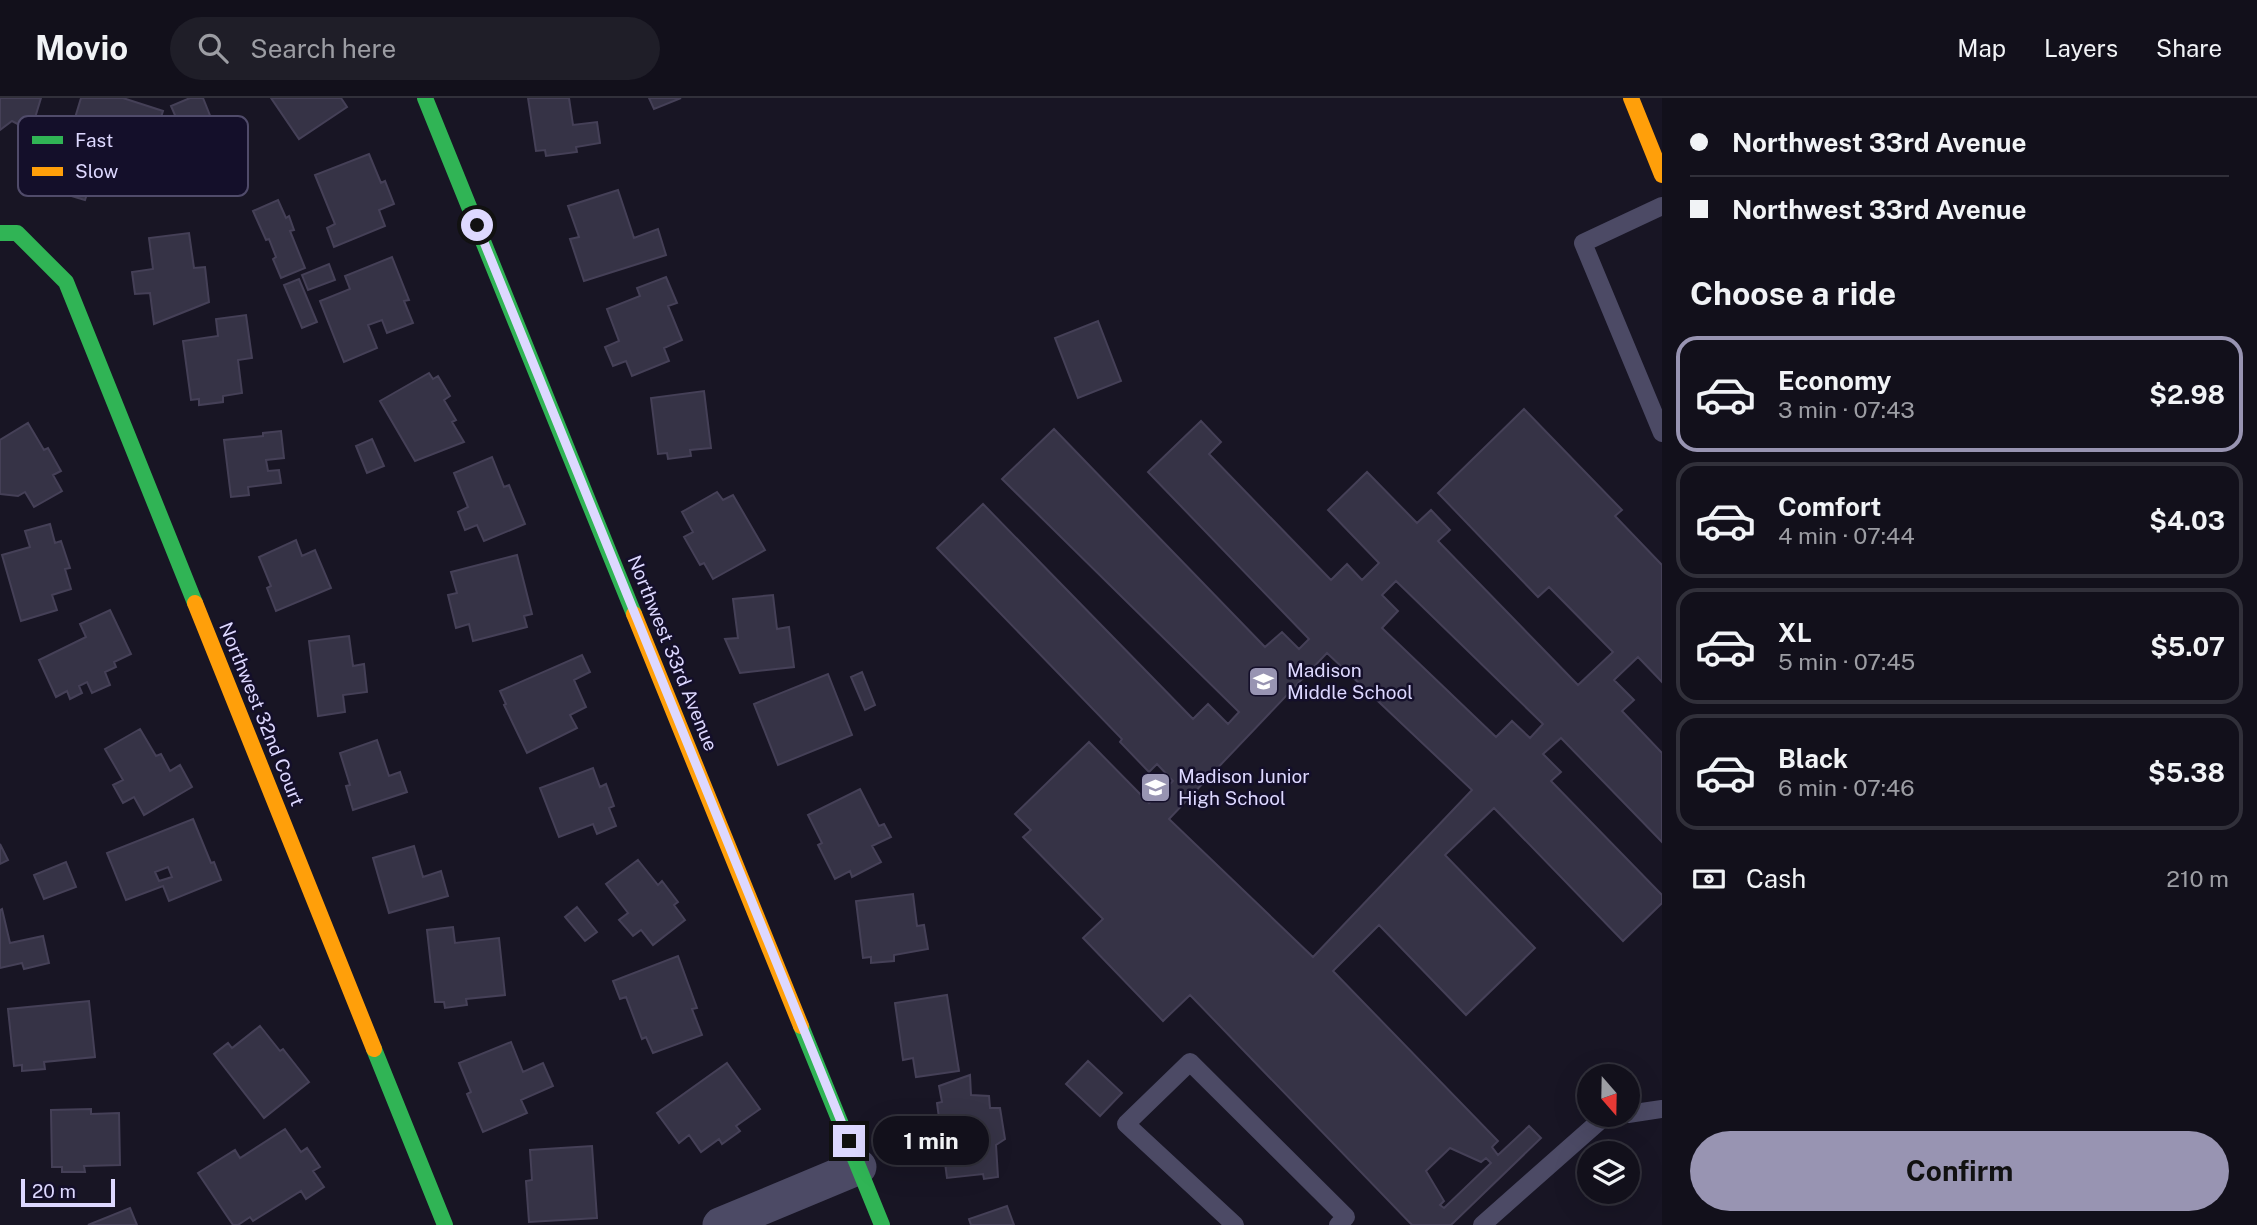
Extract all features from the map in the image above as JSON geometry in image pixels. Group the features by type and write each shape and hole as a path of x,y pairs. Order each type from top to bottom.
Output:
{"street":[{"name":"Northwest 33rd Avenue","path":"425,98 882,1225"},
{"path":"1631,98 1662,175"},
{"name":"Northwest 32nd Court","path":"0,233 17,233 66,282 445,1225"},
{"path":"720,1225 859,1167"}],"lane":[{"path":"1662,206 1583,243 1662,433"},
{"path":"1235,1225 1126,1124 1191,1062 1346,1217 1338,1225"},
{"path":"1640,1112 1662,1109"},
{"path":"1482,1225 1593,1127"}],"building":[{"path":"0,98 41,98 36,116 18,116 18,124 12,121 0,130"},
{"path":"81,98 123,98 163,111 161,116 76,116"},
{"path":"190,98 203,98 210,116 175,116 171,106"},
{"path":"271,98 341,98 347,107 299,139"},
{"path":"528,98 569,98 573,125 597,122 600,143 576,147 577,152 546,156 545,150 536,151"},
{"path":"649,98 681,98 654,109"},
{"path":"369,154 381,183 385,181 394,204 379,210 385,226 334,247 327,228 335,224 315,175"},
{"path":"618,190 634,238 658,229 666,255 584,281 570,239 579,237 568,206"},
{"path":"278,200 286,218 289,216 294,230 290,231 305,268 281,278 269,239 266,240 253,211"},
{"path":"189,233 194,268 205,267 209,302 154,324 150,293 135,294 132,272 153,269 149,238"},
{"path":"392,257 409,300 404,301 413,323 387,333 382,320 368,325 377,348 344,362 320,301 350,289 345,276"},
{"path":"329,264 335,280 308,290 302,275"},
{"path":"666,277 677,303 668,306 682,340 664,348 669,361 632,376 626,361 613,366 605,347 619,341 607,309 640,296 637,288"},
{"path":"299,279 317,322 302,328 284,285"},
{"path":"246,315 252,358 238,360 242,393 223,396 223,402 199,405 199,399 191,400 183,341 218,336 216,319"},
{"path":"1098,321 1121,381 1078,398 1055,338"},
{"path":"429,373 433,379 438,376 450,396 444,400 456,420 452,422 464,442 415,461 380,401"},
{"path":"704,391 711,448 690,450 691,456 668,459 667,453 658,454 651,398"},
{"path":"1524,409 1622,510 1615,516 1662,565 1662,682 1638,657 1614,680 1634,700 1622,711 1662,753 1662,842 1561,738 1543,754 1561,772 1551,781 1662,895 1662,903 1623,941 1494,808 1445,855 1535,948 1466,1015 1379,925 1333,971 1498,1141 1492,1147 1498,1155 1529,1126 1541,1138 1451,1225 1412,1225 1190,995 1163,1021 1083,938 1103,919 1023,837 1031,830 1015,814 1089,742 1149,803 1173,781 1157,764 1149,772 1120,742 1122,739 937,548 983,504 1193,719 1208,704 1228,724 1239,712 1002,479 1054,429 1265,647 1282,632 1299,649 1309,639 1148,472 1201,421 1221,442 1209,454 1331,580 1347,564 1362,580 1379,563 1328,510 1367,472 1417,523 1431,510 1450,530 1438,541 1578,685 1613,652 1549,587 1538,597 1438,493","holes":["1396,581 1543,724 1530,738 1512,721 1496,737 1382,628 1398,611 1382,595","1327,653 1472,790 1313,957 1169,819","1450,1148 1481,1162 1486,1158 1491,1163 1444,1208 1440,1205 1444,1201 1426,1171"]},
{"path":"28,423 44,450 48,448 61,471 53,475 62,491 34,507 25,492 18,496 0,494 0,440"},
{"path":"281,431 284,458 266,460 268,471 279,470 281,483 248,487 249,495 231,497 224,440 263,436 263,433"},
{"path":"372,439 384,466 367,473 356,446"},
{"path":"492,457 504,487 509,485 525,524 484,541 477,525 465,530 458,512 468,507 454,473"},
{"path":"717,492 723,500 733,495 765,550 713,579 704,563 700,565 684,537 693,532 682,512"},
{"path":"50,524 55,543 61,541 70,568 65,569 71,589 52,595 57,610 21,621 2,555 30,547 25,531"},
{"path":"296,540 302,556 315,550 331,588 276,611 267,588 271,586 259,557"},
{"path":"517,555 532,614 524,616 527,627 473,641 469,624 456,628 448,595 457,593 451,572"},
{"path":"773,595 777,629 789,627 794,667 740,673 725,639 738,638 733,599"},
{"path":"110,610 131,654 114,662 116,667 105,672 110,685 92,693 87,682 79,686 82,693 70,699 67,691 56,697 39,660 86,637 80,624"},
{"path":"349,636 353,666 364,664 367,692 343,695 345,712 318,716 309,641"},
{"path":"582,655 590,672 574,680 586,707 570,715 577,728 527,753 500,691"},
{"path":"862,672 875,705 865,710 851,677"},
{"path":"828,674 852,735 778,765 754,704"},
{"path":"140,729 156,756 161,754 170,771 180,765 192,787 144,815 134,797 123,803 113,785 123,780 105,749"},
{"path":"377,740 389,776 400,772 407,792 353,810 346,786 350,785 340,753"},
{"path":"593,768 600,787 606,784 614,806 609,808 616,826 597,834 593,824 559,837 540,788"},
{"path":"860,789 879,826 884,824 891,837 872,846 881,862 852,877 850,871 835,879 818,845 822,843 808,815"},
{"path":"193,819 221,880 169,901 163,886 126,900 107,853","holes":["168,867 172,877 159,881 155,872"]},
{"path":"0,844 8,860 0,864"},
{"path":"414,846 423,877 441,871 448,896 389,913 373,858"},
{"path":"638,860 658,885 662,881 678,902 674,905 685,920 653,945 641,930 633,936 619,920 628,913 606,884"},
{"path":"66,862 76,887 44,899 34,875"},
{"path":"913,894 917,926 924,925 928,949 894,955 894,961 871,963 871,957 863,958 856,901"},
{"path":"577,907 597,932 585,941 565,917"},
{"path":"2,909 10,943 43,936 49,963 24,969 22,963 0,968"},
{"path":"453,927 455,943 499,938 505,995 466,999 467,1005 445,1008 444,1002 435,1002 427,930"},
{"path":"678,956 697,1008 692,1009 702,1035 653,1053 646,1037 642,1039 626,997 620,999 613,981"},
{"path":"947,995 959,1071 916,1077 913,1058 903,1060 895,1003"},
{"path":"89,1001 95,1057 44,1062 45,1069 22,1071 22,1065 14,1066 8,1009"},
{"path":"260,1026 280,1051 283,1049 309,1082 264,1118 214,1054 228,1043 232,1048"},
{"path":"511,1042 523,1072 543,1063 553,1086 521,1100 527,1113 483,1132 467,1094 471,1092 459,1063"},
{"path":"1088,1061 1122,1093 1100,1116 1066,1084"},
{"path":"727,1063 760,1109 736,1126 740,1131 722,1144 719,1139 701,1152 689,1135 679,1143 657,1113"},
{"path":"970,1075 971,1095 989,1096 990,1108 1000,1108 1005,1139 996,1145 998,1177 984,1179 983,1174 947,1178 937,1103 942,1102 939,1086"},
{"path":"91,1109 91,1114 119,1113 120,1165 84,1166 85,1172 62,1172 62,1167 52,1167 51,1110"},
{"path":"285,1129 301,1152 307,1148 320,1167 313,1171 324,1187 306,1199 301,1191 253,1221 250,1217 238,1225 233,1225 198,1173 235,1150 240,1158"},
{"path":"592,1146 597,1218 529,1222 526,1181 532,1180 530,1150"},
{"path":"1007,1206 1014,1225 971,1225 969,1219"},
{"path":"130,1208 137,1225 88,1225"}],"traffic: fast":[{"path":"425,98 634,614"},
{"path":"0,233 17,233 66,282 195,603"},
{"path":"801,1026 882,1225"},
{"path":"374,1049 445,1225"}],"traffic: slow":[{"path":"1631,98 1662,175"},
{"path":"195,603 374,1049"},
{"path":"634,614 801,1026"}],"place":[{"name":"Madison Middle School","path":"1264,681"},
{"name":"Madison Junior High School","path":"1155,787"}],"route":[{"path":"477,225 849,1141"}]}
